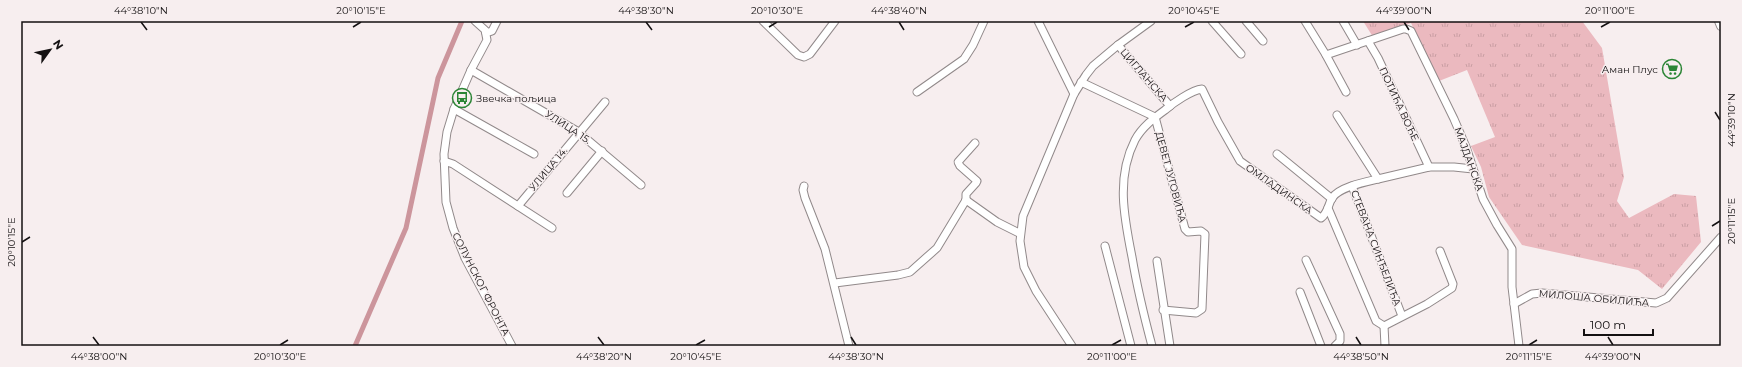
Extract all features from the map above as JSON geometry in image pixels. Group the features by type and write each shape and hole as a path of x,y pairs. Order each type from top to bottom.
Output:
{"main road":[{"path":"1718,21 1721,26"}],"street":[{"path":"475,21 482,27 486,34 492,30 497,21"},
{"path":"763,21 798,55 804,57 810,54 835,21"},
{"path":"917,92 964,59 973,45 984,21"},
{"path":"1038,21 1074,94"},
{"path":"1072,346 1026,273 1021,256 1020,233 1023,216 1074,94 1081,82 1093,66 1118,45 1151,21"},
{"path":"1212,21 1241,54"},
{"path":"1246,21 1263,41"},
{"path":"1305,21 1346,92"},
{"path":"1343,21 1357,45"},
{"name":"МАЈДАНСКА","path":"1326,55 1403,29 1411,31 1454,119 1466,147 1483,199 1512,249 1514,304 1519,346"},
{"name":"СОЛУНСКОГ ФРОНТА","path":"486,34 487,40 485,45 471,70 454,109 444,144 446,202 452,228 465,258 512,346"},
{"name":"ПОТИЋА ВОЋЕ","path":"1368,41 1378,58 1428,167"},
{"name":"ЦИГЛАНСКА","path":"1118,45 1170,106"},
{"name":"УЛИЦА 15.","path":"471,70 580,133 641,185"},
{"path":"1081,82 1155,117"},
{"name":"ОМЛАДИНСКА","path":"1152,346 1138,289 1126,224 1123,187 1125,170 1135,140 1140,132 1155,117 1170,106 1202,89 1218,122 1241,162 1319,217 1324,216 1332,199"},
{"name":"УЛИЦА 14.","path":"518,206 605,102"},
{"path":"454,109 534,154"},
{"path":"1337,114 1378,179 1428,167 1473,169"},
{"name":"ДЕВЕТ ЈУГОВИЋА","path":"1155,117 1185,229 1188,232 1203,232 1205,236 1202,309 1196,313 1163,310"},
{"path":"835,283 910,272 937,248 966,200 966,194 977,182 974,177 960,166 958,162 975,143"},
{"name":"УЛИЦА 15.","path":"567,193 602,151"},
{"path":"1277,154 1332,199 1338,192 1352,186"},
{"path":"444,161 453,164 552,228"},
{"name":"СТЕВАНА СИНЂЕЛИЋА","path":"1378,179 1352,186 1402,316"},
{"path":"804,186 804,195 821,236 835,283 850,346"},
{"path":"966,200 997,222 1020,233"},
{"name":"ОМЛАДИНСКА","path":"1328,208 1376,321 1384,326"},
{"name":"МИЛОША ОБИЛИЋА","path":"1514,304 1532,294 1542,293 1656,303 1667,298 1721,237"},
{"path":"1105,246 1131,346"},
{"name":"СТЕВАНА СИНЂЕЛИЋА","path":"1384,326 1428,304 1452,288 1453,284 1440,251"},
{"path":"1306,260 1340,334 1340,341 1335,346"},
{"path":"1157,261 1163,310 1170,346"},
{"path":"1300,292 1321,346"},
{"path":"1384,326 1385,346"}],"green space":[{"path":"1363,21 1582,21 1602,48 1624,177 1617,201 1629,218 1674,194 1696,196 1701,242 1662,289 1638,270 1522,245 1489,197 1481,167 1471,146 1495,137 1467,70 1439,81 1411,23 1373,37"}],"waterway":[{"path":"355,346 406,228 438,78 462,21"}],"place":[{"name":"Аман Плус","path":"1672,69"},
{"name":"Звечка пољица","path":"462,98"}]}
